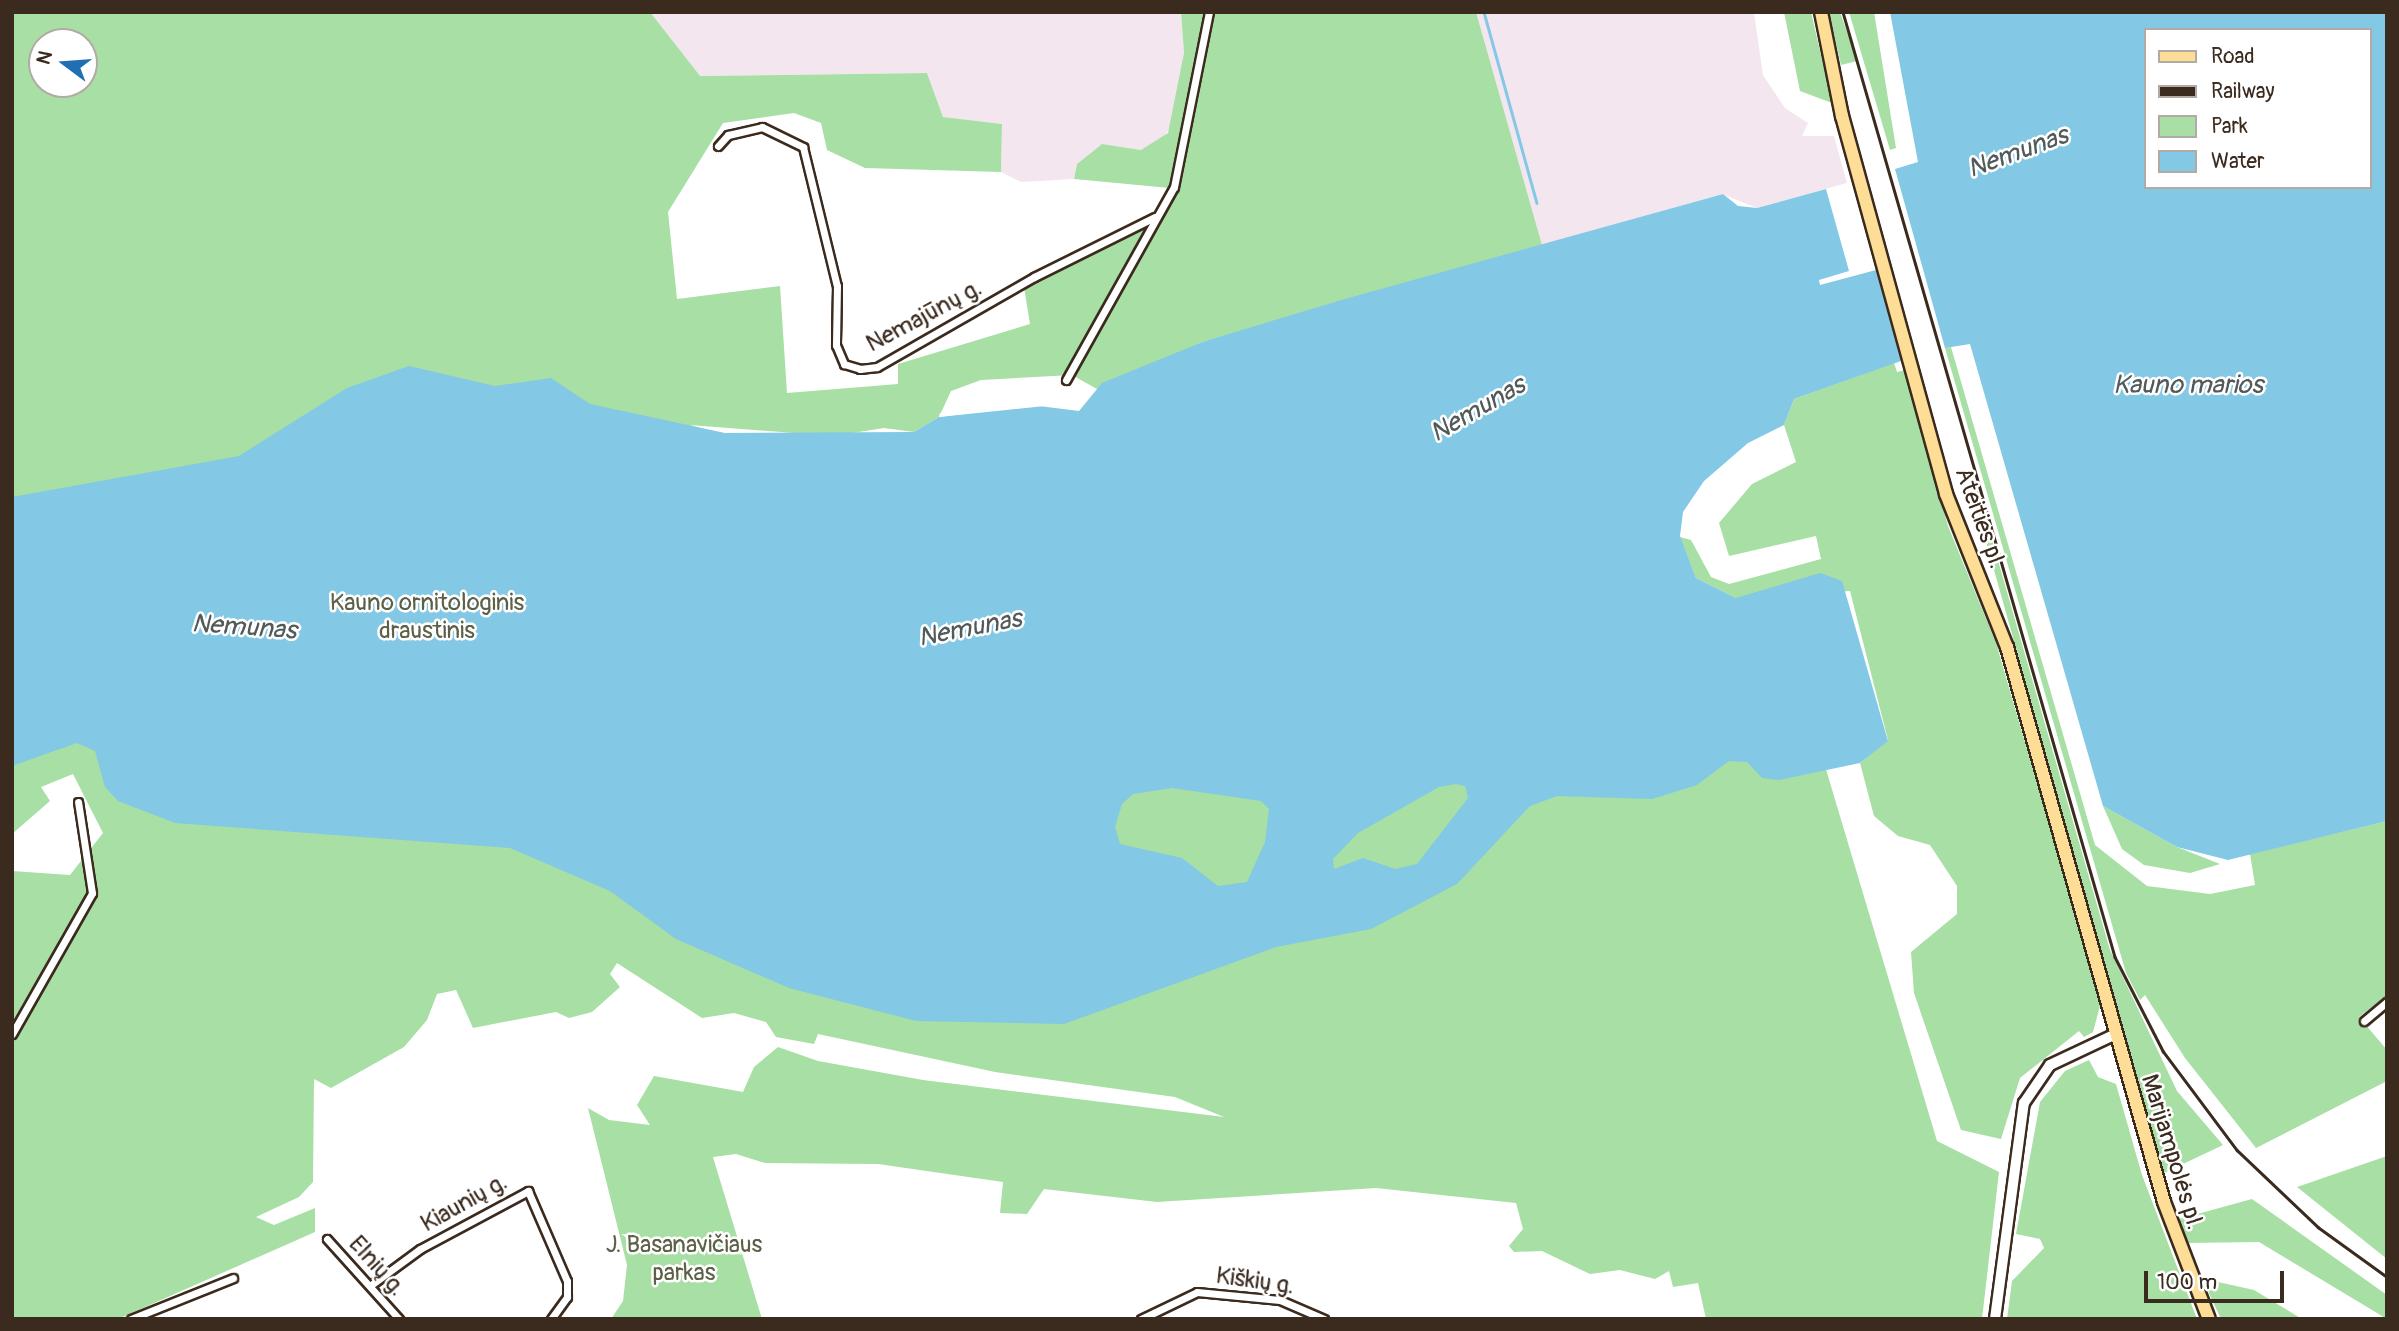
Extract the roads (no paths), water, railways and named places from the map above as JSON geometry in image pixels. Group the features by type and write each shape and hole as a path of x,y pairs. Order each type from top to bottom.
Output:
{"main road":[{"name":"Ateities pl.","path":"1821,12 1832,71 1946,494 2010,657 2116,1034"},
{"path":"1995,1319 2019,1126 2029,1092 2056,1061 2116,1034"},
{"name":"Marijampolės pl.","path":"2116,1034 2173,1231 2209,1319"}],"street":[{"path":"1066,380 1184,160 1196,53 1209,12"},
{"name":"Nemajūnų g.","path":"718,146 728,135 762,127 803,147 837,286 836,345 844,364 860,369 877,367 1034,277 1155,217"},
{"path":"12,1034 92,893 78,802"},
{"path":"2364,1021 2387,1002"},
{"name":"Kiaunių g.","path":"371,1284 420,1249 528,1191 567,1281 566,1297 551,1319"},
{"name":"Elnių g.","path":"327,1238 371,1284 399,1319"},
{"path":"131,1319 233,1278"},
{"name":"Kiškių g.","path":"1141,1319 1197,1292 1280,1300 1324,1319"}],"water":[{"name":"Kauno marios","path":"1890,12 2387,12 2387,821 2228,860 2177,847 2103,806 1970,344 1945,348 1895,169 1918,162"},
{"name":"Kauno ornitologinis draustinis","path":"1826,189 1849,271 1819,280 1820,285 1876,270 1901,361 1794,399 1784,425 1748,443 1704,481 1683,512 1680,536 1696,578 1736,598 1820,573 1842,581 1888,741 1860,763 1779,780 1762,778 1747,762 1729,761 1697,785 1652,799 1557,796 1530,806 1457,884 1371,929 1276,947 1064,1024 916,1021 789,988 676,939 610,891 510,848 175,823 118,801 105,787 95,751 77,743 12,766 12,497 239,456 347,388 409,366 495,386 551,378 590,404 725,433 914,432 939,417 1031,405 1079,411 1102,383 1205,341 1345,299 1723,194 1738,206 1757,208","holes":["1456,784 1465,786 1468,798 1417,864 1395,869 1363,858 1334,869 1333,859 1358,833 1439,787","1172,788 1261,801 1269,809 1265,842 1247,882 1218,886 1182,858 1120,844 1115,827 1122,804 1133,794"]}],"waterway":[{"path":"1484,12 1537,203"}],"railway":[{"path":"1843,12 2115,957 2163,1051 2237,1150 2318,1227 2387,1277"}],"water label":[{"name":"Nemunas","path":"2018,153"},
{"name":"Nemunas","path":"1478,410"},
{"name":"Nemunas","path":"244,628"},
{"name":"Nemunas","path":"970,629"}],"park label":[{"name":"J. Basanavičiaus parkas","path":"684,1259"}]}
